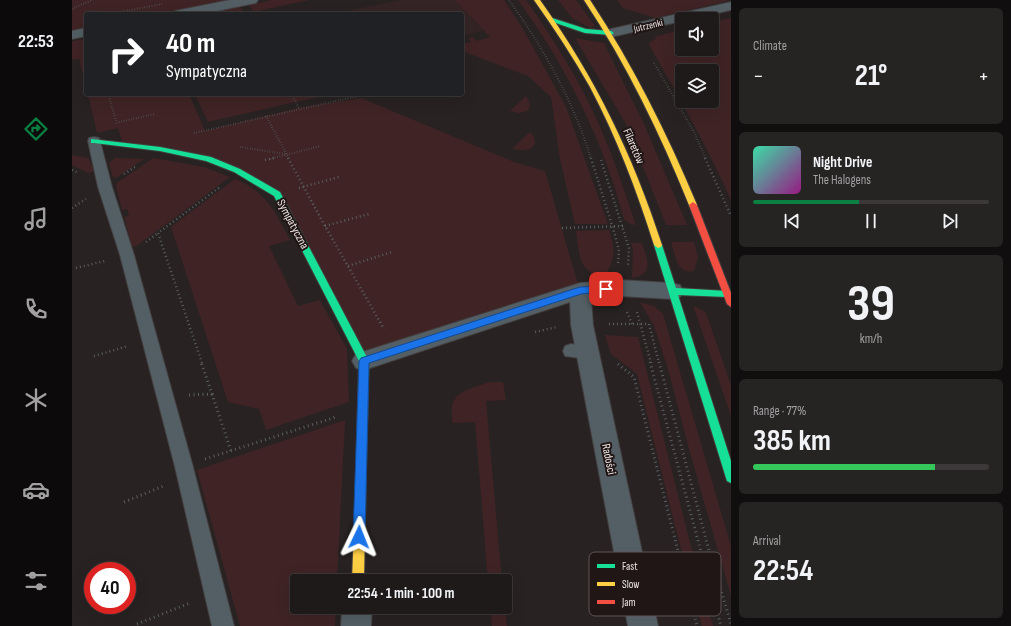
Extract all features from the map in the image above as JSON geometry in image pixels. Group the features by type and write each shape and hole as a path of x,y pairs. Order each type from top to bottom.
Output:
{"main road":[{"name":"Filaretów","path":"537,0 574,54 605,108 625,153 650,221 731,478"},
{"path":"587,0 611,33 638,82 691,200 731,304"},
{"path":"552,20 585,31 611,33"},
{"name":"Sympatyczna","path":"94,141 188,154 223,164 258,182 277,194 364,361 358,574"},
{"path":"672,291 727,294"}],"street":[{"path":"190,12 252,0"},
{"name":"Jutrzenki","path":"611,33 731,6"},
{"path":"72,35 84,32"},
{"path":"364,361 580,291 619,288 672,291"},
{"name":"Radości","path":"580,291 582,325 580,352 626,552"},
{"path":"356,626 357,614"},
{"name":"Radości","path":"641,616 643,626"}],"lane":[{"path":"94,141 105,187 127,255 186,472 223,626"}],"path":[{"path":"72,9 92,0"},
{"path":"509,0 539,46 576,118 589,151 612,226 619,251 618,265"},
{"path":"121,12 163,4"},
{"path":"652,60 694,132 731,216"},
{"path":"110,96 118,128"},
{"path":"292,96 299,108"},
{"path":"193,133 357,96"},
{"path":"117,123 155,114"},
{"path":"266,116 305,186 325,226 388,336 394,351"},
{"path":"231,451 158,233 250,164 320,146"},
{"path":"277,194 339,177"},
{"path":"325,226 369,214"},
{"path":"562,228 623,226"},
{"path":"348,266 392,252"},
{"path":"604,324 649,324 709,552"},
{"path":"94,356 149,339"},
{"path":"613,360 634,377 678,552"},
{"path":"165,396 212,394"},
{"path":"124,502 231,451 363,408"},
{"path":"721,591 731,624"},
{"path":"137,624 215,593"},
{"path":"694,616 697,626"}],"shaded area":[{"path":"72,0 232,0 187,12 84,12 84,32 72,35"},
{"path":"272,0 309,0 258,12 254,12 249,5"},
{"path":"400,0 454,0 483,31 464,36 464,12 341,12"},
{"path":"454,0 504,0 523,29 566,107 608,224 575,224 560,159 551,97 528,76 464,52 464,44 471,42 468,38 473,37 477,41 490,37"},
{"path":"518,0 526,0 547,30 576,78 593,110 610,151 636,225 630,224 624,219 605,161 594,132 581,105 552,51"},
{"path":"558,0 576,0 595,26 590,28 572,18"},
{"path":"617,0 731,0 675,12 675,13 655,18 623,8"},
{"path":"240,6 243,12 212,12"},
{"path":"731,18 731,200 684,108 719,108 719,64 675,64 675,90 649,45 651,41 656,39 655,37 675,31 675,56 719,56 719,21"},
{"path":"575,38 604,43 644,124 687,225 666,225 626,124"},
{"path":"84,39 84,80 79,59 72,60 72,41"},
{"path":"88,96 190,96 205,131 299,108 361,98 514,162 545,171 580,291 364,361 277,194 223,164 123,144 118,128 97,133"},
{"path":"196,96 322,96 208,122"},
{"path":"526,96 530,104 528,111 519,113 510,111"},
{"path":"530,132 535,140 533,147 525,150 512,149"},
{"path":"72,155 88,158 95,171 88,173 72,165"},
{"path":"115,158 144,159 116,178 113,177 109,163"},
{"path":"153,158 204,167 230,177 135,247 132,246 124,217 129,216 127,209 122,210 116,186 117,183"},
{"path":"235,179 246,184 262,196 274,212 290,240 269,246 298,306 320,300 347,349 349,402 266,430 259,409 228,402 171,227"},
{"path":"609,230 613,245 613,255 604,279 589,271 581,261 576,231"},
{"path":"671,242 694,242 698,258 694,271 684,270 680,267"},
{"path":"631,243 642,243 648,265 647,270 644,273 632,278 633,249"},
{"path":"640,302 654,306 663,314 731,546 731,596 721,561 721,552 718,552 668,369 654,326"},
{"path":"695,306 705,312 707,316 731,385 731,416 694,308"},
{"path":"605,335 638,337 693,552 682,552 637,374 611,354"},
{"path":"490,382 503,382 506,400 486,401 501,574 487,574 475,422 453,423 452,405 455,399 460,394"},
{"path":"345,421 337,574 290,574 290,614 336,614 335,626 240,626 197,470"},
{"path":"491,614 506,614 507,626 492,626"},
{"path":"699,616 710,616 713,626 702,626"}],"traffic: fast":[{"path":"552,20 585,31 611,33"},
{"path":"94,141 177,151 209,159 237,171 277,194 364,361 361,472"},
{"path":"658,245 731,478"},
{"path":"672,291 727,294"}],"traffic: slow":[{"path":"537,0 576,57 608,117 636,180 658,245"},
{"path":"587,0 633,74 671,151 693,205"},
{"path":"358,574 361,472"}],"traffic: jam":[{"path":"693,205 731,304"}],"route":[{"path":"359,537 364,361 580,291 606,289"}]}
